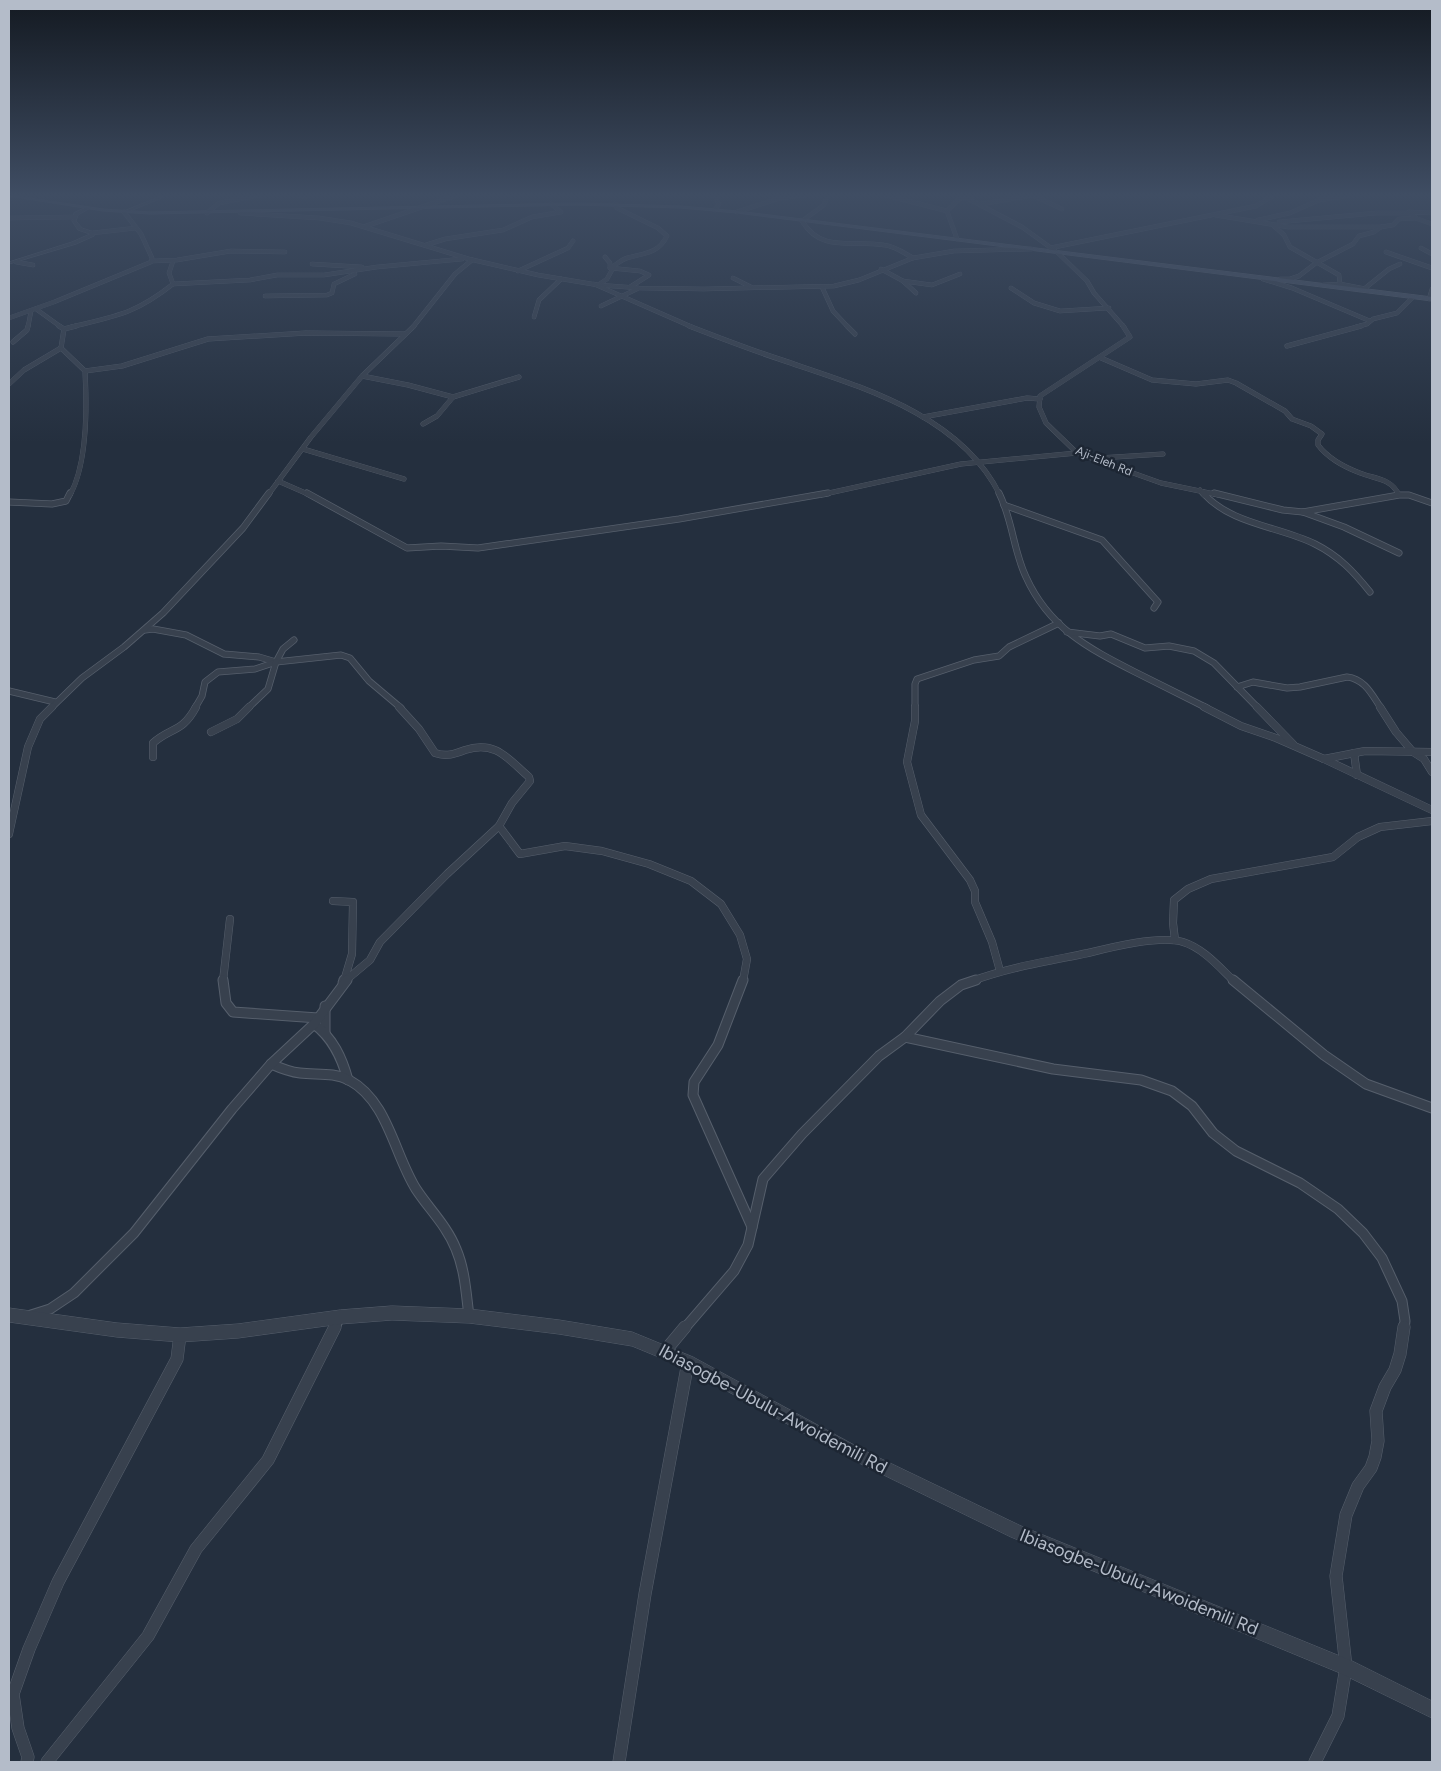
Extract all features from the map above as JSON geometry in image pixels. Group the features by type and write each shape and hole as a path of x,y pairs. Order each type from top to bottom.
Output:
{"main road":[{"path":"1262,278 1431,299"}],"street":[{"path":"9,318 112,278"},
{"path":"171,278 173,284"},
{"path":"33,310 64,329 130,312 160,295 173,284 263,278"},
{"path":"265,296 327,295 332,293 334,284 347,278"},
{"path":"9,834 30,742 40,719 55,702 82,678 163,613 242,528 362,376 432,306 452,278"},
{"path":"551,278 639,288 822,287 864,278"},
{"path":"596,284 608,278"},
{"path":"630,287 645,278"},
{"path":"733,278 753,288"},
{"path":"896,278 916,293"},
{"path":"903,281 932,285 951,278"},
{"path":"923,417 1027,398 1040,399 1040,396 1101,358 1130,337 1084,278"},
{"path":"1259,278 1275,281 1370,321"},
{"path":"1278,280 1294,278"},
{"path":"1338,278 1340,284"},
{"path":"1364,289 1377,278"},
{"path":"534,317 540,300 561,280"},
{"path":"596,284 651,311 741,346 873,393 923,417 944,432 978,463 994,483 1012,527 1021,568 1036,596 1066,631 1087,647 1241,726 1324,759 1432,810"},
{"path":"1323,285 1340,284 1400,295"},
{"path":"822,287 833,311 855,334"},
{"path":"601,306 639,288"},
{"path":"1011,288 1034,303 1060,311 1109,308"},
{"path":"1431,299 1432,290"},
{"path":"1287,346 1397,313 1413,297"},
{"path":"13,342 27,330 33,310"},
{"path":"61,348 64,329"},
{"path":"85,371 122,366 201,341 222,338 305,332 405,334"},
{"path":"9,502 60,504 68,499 77,473 84,438 85,371 61,348"},
{"path":"9,384 24,370 61,348"},
{"path":"1101,358 1152,380 1196,384 1228,380 1236,383 1285,411 1292,419 1314,428 1322,434 1318,440 1318,445 1325,452 1360,472 1390,483 1398,489 1399,495"},
{"path":"362,376 408,384 453,397 519,377"},
{"path":"423,424 437,416 453,397"},
{"name":"Aji-Eleh Rd","path":"1040,399 1039,407 1046,423 1077,452 1161,483 1200,490 1283,510 1303,512 1344,527 1399,553"},
{"path":"303,449 404,479"},
{"path":"278,481 318,498 354,520 407,548 441,546 478,548 680,519 847,490 961,464 1070,455 1077,452"},
{"path":"1095,458 1163,454"},
{"path":"1200,490 1211,502 1220,508 1324,549 1351,568 1370,592"},
{"path":"1303,512 1399,495 1409,495 1432,504"},
{"path":"1004,505 1102,540 1158,602 1154,608"},
{"path":"1000,971 995,949 975,902 970,880 921,815 907,762 915,721 915,684 917,679 927,674 974,660 999,656 1009,647 1059,623"},
{"path":"144,630 162,630 186,635 224,654 259,657 276,662"},
{"path":"1066,631 1100,636 1111,634 1145,648 1169,646 1194,651 1214,664 1296,747"},
{"path":"211,732 237,719 268,689 276,662 285,646 294,640"},
{"path":"58,1323 63,1305 68,1298 134,1233 232,1109 271,1064 316,1021 325,1006 344,983 370,960 380,942 498,826 512,803 530,781 529,777 504,754 486,746 446,755 435,752 419,729 397,704 369,682 348,657 341,655 276,662 254,669 218,672 205,682 202,696 189,720 175,731 162,735 153,743 153,757"},
{"path":"1237,687 1253,682 1287,688 1347,677 1355,678 1366,686 1396,732 1413,752 1424,759 1432,772"},
{"path":"9,691 55,702"},
{"path":"1324,759 1354,753 1392,750 1432,752"},
{"path":"1354,753 1357,775"},
{"path":"1175,940 1173,923 1174,900 1188,889 1210,879 1247,874 1333,857 1358,837 1380,827 1432,821"},
{"path":"498,826 520,854 565,846 602,851 649,864 690,881 722,904 740,935 747,959 743,982 718,1045 694,1082 694,1095 711,1138 752,1227"},
{"path":"333,902 353,902 352,954 344,983"},
{"path":"230,919 224,974 226,1004 233,1012 316,1021 326,1033 344,1065 348,1080"},
{"path":"665,1351 734,1271 748,1245 763,1179 802,1134 872,1062 905,1037 940,1000 961,984 1000,971 1119,946 1170,939 1184,942 1200,951 1259,1003 1324,1055 1366,1084 1432,1108"},
{"path":"325,1006 326,1033"},
{"path":"905,1037 1053,1069 1141,1080 1172,1091 1192,1106 1213,1133 1236,1151 1300,1183 1338,1209 1363,1234 1382,1258 1402,1301 1404,1321 1400,1354 1395,1370 1376,1411 1378,1441 1375,1457 1358,1486 1346,1514 1336,1576 1346,1667 1338,1716 1315,1762"},
{"path":"271,1064 292,1072 334,1075 348,1080 366,1093 383,1118 416,1188 443,1225 455,1246 463,1267 469,1316"},
{"path":"15,1316 50,1309 68,1298"},
{"name":"Ibiasogbe-Ubulu-Awoidemili Rd","path":"15,1316 58,1323 180,1335 238,1331 392,1313 469,1316 559,1326 632,1339 688,1362 862,1457 1016,1532 1346,1667 1432,1710"},
{"path":"47,1762 148,1636 196,1549 268,1460 340,1318"},
{"path":"27,1762 28,1757 18,1728 13,1694 29,1649 58,1582 177,1359 180,1335"},
{"path":"619,1762 644,1594 688,1362"}]}
